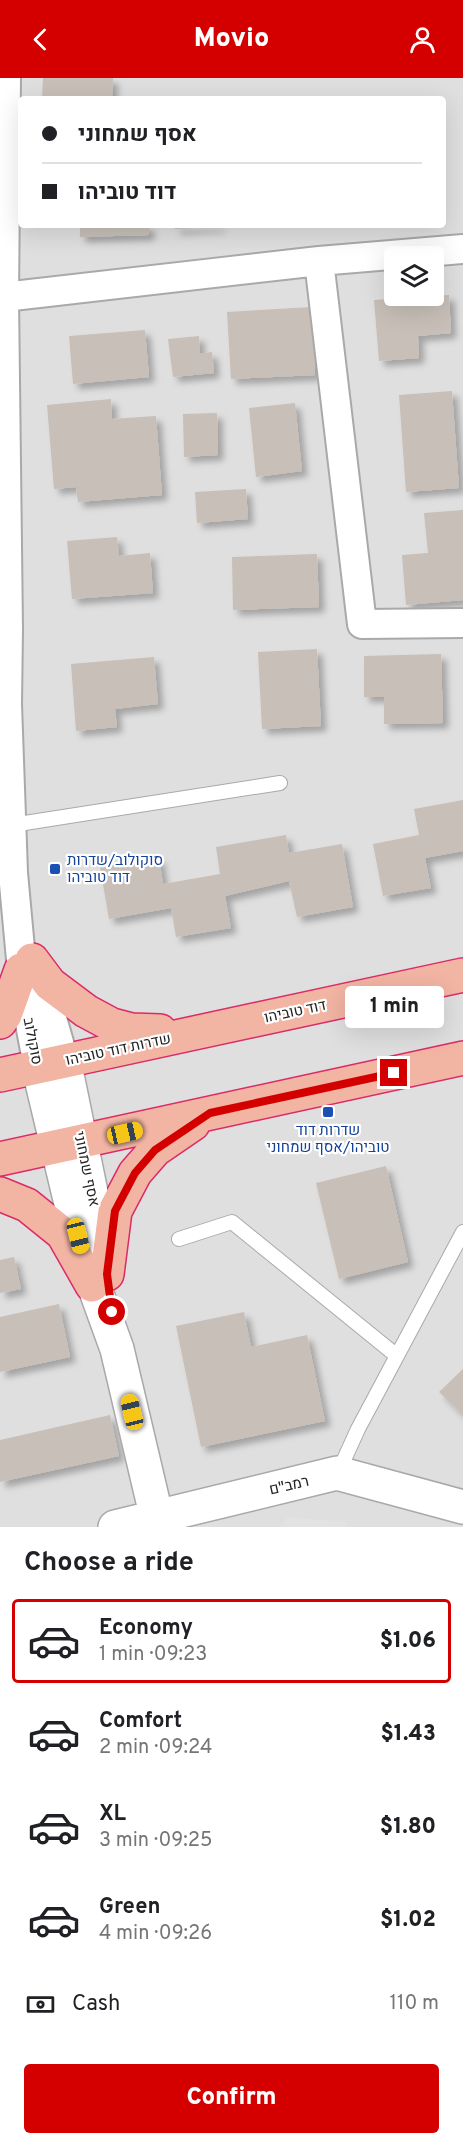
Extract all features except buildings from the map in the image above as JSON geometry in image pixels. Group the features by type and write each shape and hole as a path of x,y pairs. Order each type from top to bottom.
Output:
{"highway":[{"path":"0,1022 5,1015 24,954"},
{"path":"24,954 50,984 86,1011 112,1025 131,1030 197,1032"},
{"name":"דוד טוביהו","path":"197,1032 463,975"},
{"name":"שדרות דוד טוביהו","path":"51,1063 197,1032"},
{"path":"0,1159 463,1058"},
{"path":"0,1075 51,1063"},
{"path":"100,1280 115,1211 135,1173 155,1150 210,1113"},
{"path":"0,1194 27,1204 63,1234 100,1280"}],"street":[{"name":"סוקולוב","path":"6,78 2,297 8,629 7,704 13,873 24,954 43,987 51,1063"},
{"path":"2,297 319,261 463,249"},
{"path":"319,261 362,624 463,623"},
{"name":"אסף שמחוני","path":"51,1063 100,1280 159,1521"},
{"name":"רמב\"ם","path":"115,1527 159,1521 337,1473 463,1508"}],"lane":[{"path":"12,825 280,783"},
{"path":"179,1239 232,1222 397,1356"},
{"path":"337,1473 463,1232"}],"shaded area":[{"path":"0,78 463,78 463,1527 0,1527"},
{"path":"287,1517 347,1522 344,1527 281,1527"}],"place":[{"name":"סוקולוב/שדרות דוד טוביהו","path":"55,869"},
{"name":"שדרות דוד טוביהו/אסף שמחוני","path":"328,1112"}],"route":[{"path":"112,1312 107,1274 115,1211 135,1173 155,1150 210,1113 394,1073"}]}
